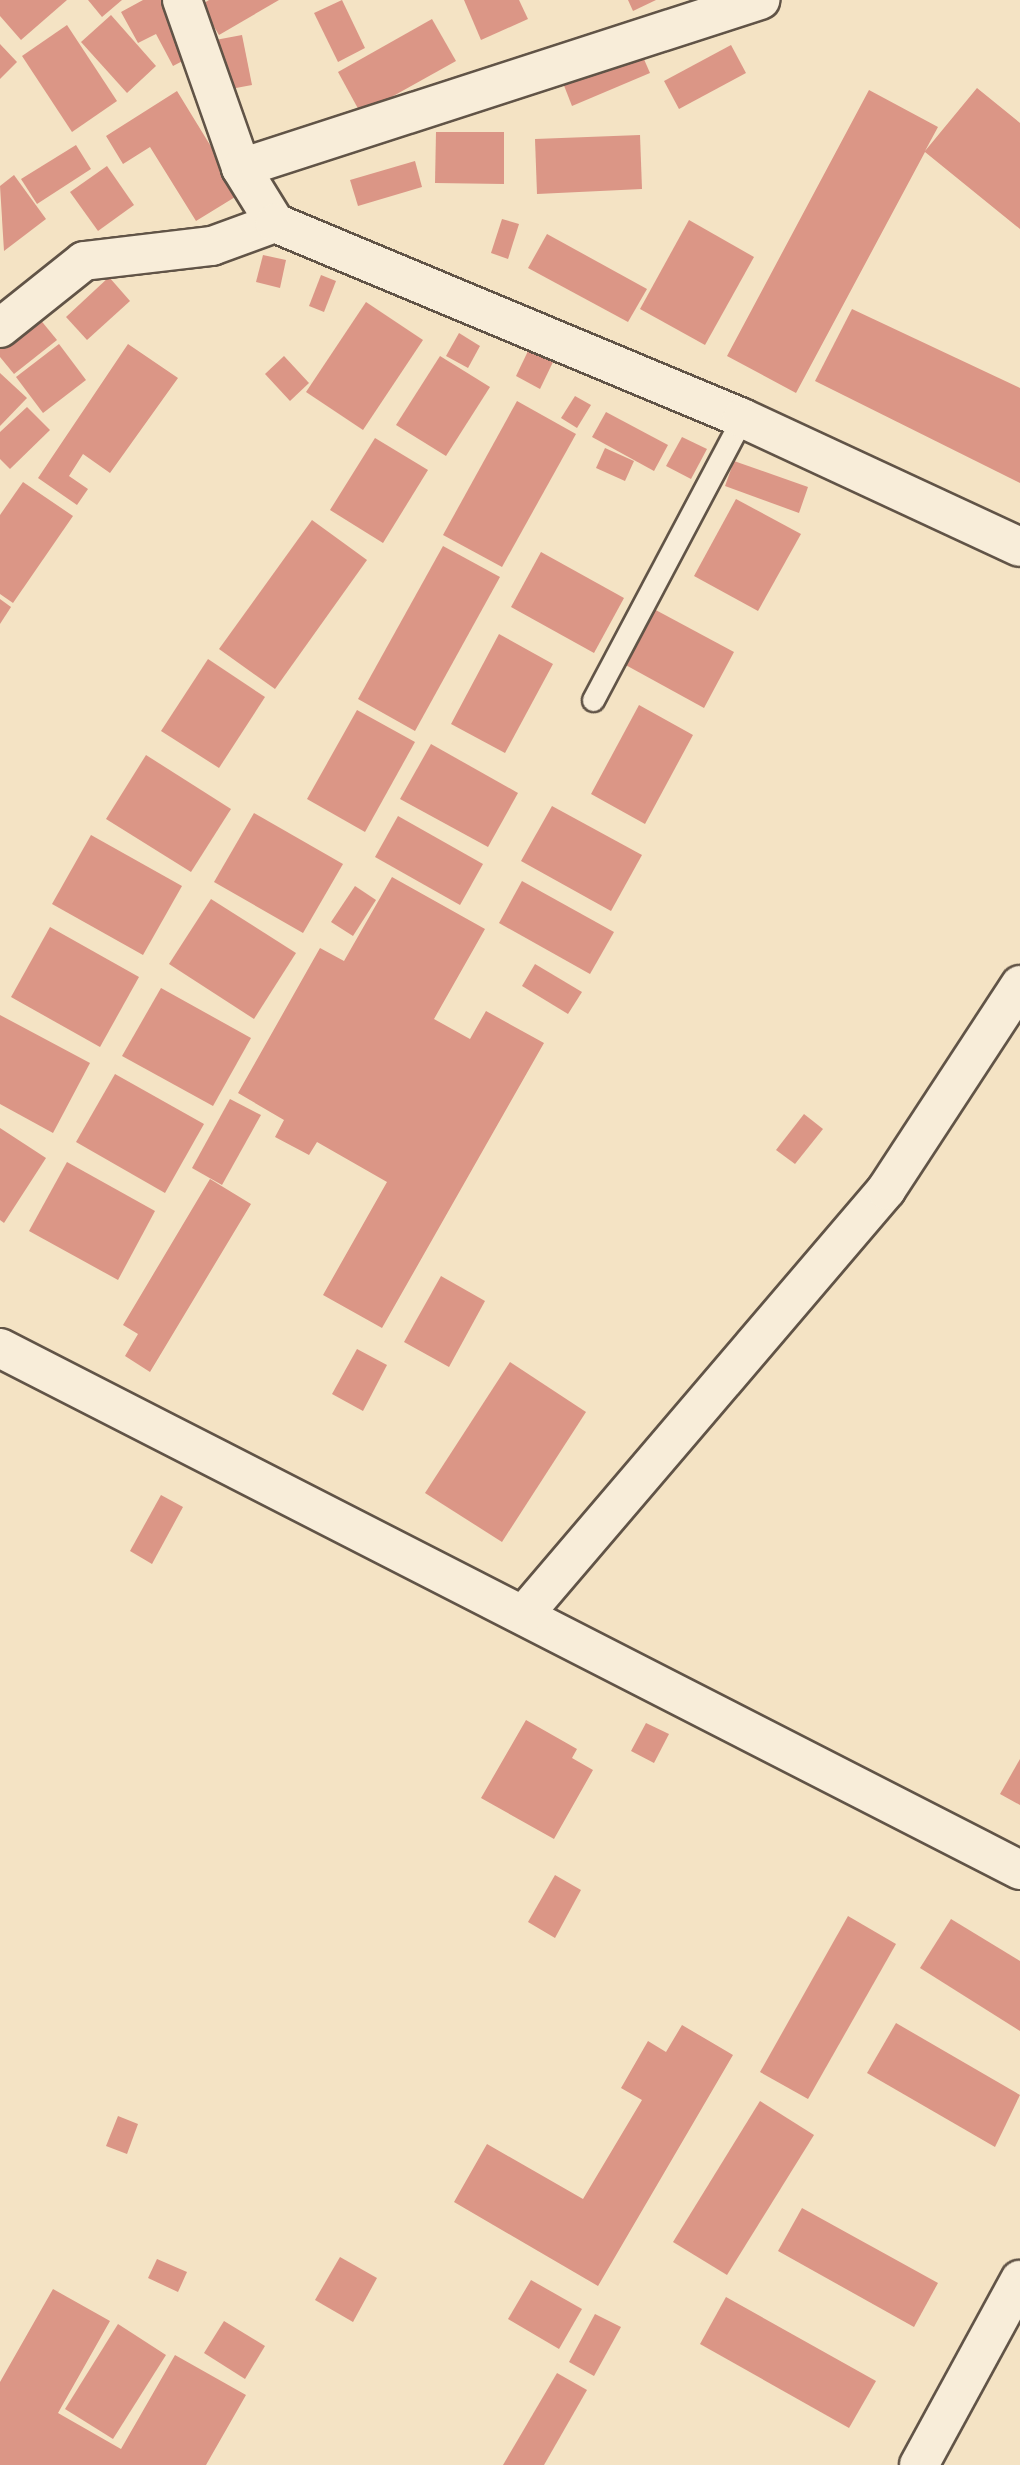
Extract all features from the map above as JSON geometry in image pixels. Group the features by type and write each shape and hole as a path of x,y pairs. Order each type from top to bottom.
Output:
{"street":[{"path":"182,0 241,168 275,223 742,418 1020,547"},
{"path":"241,168 760,0"},
{"path":"0,328 84,261 212,246 275,223"},
{"path":"526,1612 886,1190 1020,985"},
{"path":"0,1348 526,1612 1020,1870"},
{"path":"919,2465 1020,2280"}],"lane":[{"path":"593,699 742,418"}],"building":[{"path":"0,0 67,0 21,40 0,16"},
{"path":"88,0 122,0 102,17"},
{"path":"143,0 164,0 194,55 173,66 156,34 138,43 121,12"},
{"path":"209,0 279,0 219,35 201,5"},
{"path":"342,0 365,48 338,62 314,13"},
{"path":"464,0 519,0 528,19 481,40"},
{"path":"628,0 656,0 633,11"},
{"path":"111,15 156,66 127,93 81,42"},
{"path":"432,19 456,61 361,114 338,72"},
{"path":"67,25 117,101 72,132 22,56"},
{"path":"242,35 252,85 220,91 210,41"},
{"path":"0,44 17,62 0,79"},
{"path":"731,45 746,73 679,109 664,81"},
{"path":"640,50 650,73 572,106 563,83"},
{"path":"977,88 1020,123 1020,229 925,152 796,393 727,356 869,90 938,127 925,151"},
{"path":"177,91 240,194 196,221 150,147 123,164 106,136"},
{"path":"436,132 504,132 504,184 435,183"},
{"path":"640,135 642,189 537,194 535,139"},
{"path":"76,145 91,169 37,204 21,179"},
{"path":"415,161 422,187 358,206 350,180"},
{"path":"107,166 134,205 98,231 70,192"},
{"path":"14,175 46,219 4,251 0,186"},
{"path":"502,219 519,224 508,259 491,253"},
{"path":"689,220 754,257 705,345 640,309"},
{"path":"547,234 647,289 628,322 528,268"},
{"path":"263,255 286,260 280,288 256,282"},
{"path":"321,275 336,281 324,312 309,306"},
{"path":"109,277 130,301 87,340 66,317"},
{"path":"366,302 423,340 363,430 306,392"},
{"path":"852,309 1020,388 1020,483 815,381"},
{"path":"34,312 57,340 14,374 0,357 0,338"},
{"path":"459,333 480,346 468,368 446,356"},
{"path":"59,344 86,380 43,413 16,377"},
{"path":"128,344 178,378 110,473 83,454 69,476 88,489 77,505 38,478"},
{"path":"529,349 553,362 540,389 516,376"},
{"path":"284,356 309,383 290,401 265,374"},
{"path":"440,356 490,387 446,456 396,425"},
{"path":"0,373 27,398 0,426"},
{"path":"575,396 591,405 577,428 561,418"},
{"path":"517,401 576,434 502,567 443,535"},
{"path":"27,407 50,430 10,469 0,459 0,432"},
{"path":"606,412 668,445 654,471 592,437"},
{"path":"682,437 707,449 691,479 666,466"},
{"path":"375,438 428,470 383,543 330,510"},
{"path":"605,448 634,461 625,481 596,468"},
{"path":"734,461 808,487 799,513 725,486"},
{"path":"23,482 73,516 13,603 0,594 0,515"},
{"path":"736,499 801,534 758,611 694,576"},
{"path":"312,520 367,560 275,689 219,649"},
{"path":"443,546 500,577 415,731 358,699"},
{"path":"541,552 624,598 594,653 511,607"},
{"path":"0,599 11,607 0,624"},
{"path":"652,608 734,652 704,708 622,663"},
{"path":"499,634 553,664 505,753 451,724"},
{"path":"208,659 265,697 219,768 161,731"},
{"path":"639,705 693,735 645,824 591,794"},
{"path":"357,710 415,742 365,832 307,799"},
{"path":"431,744 518,793 488,847 400,799"},
{"path":"146,755 231,809 191,872 106,819"},
{"path":"552,806 642,855 611,911 521,861"},
{"path":"254,813 343,864 303,933 214,882"},
{"path":"398,816 483,864 460,905 375,857"},
{"path":"91,835 182,886 143,955 52,904"},
{"path":"392,877 485,929 434,1019 470,1039 486,1011 544,1043 382,1328 323,1295 387,1182 317,1142 309,1155 275,1137 284,1120 238,1093 320,948 344,961"},
{"path":"522,881 614,932 590,974 499,923"},
{"path":"355,886 376,900 353,936 331,922"},
{"path":"211,899 296,953 254,1019 169,964"},
{"path":"50,927 139,977 100,1047 11,997"},
{"path":"535,964 582,992 568,1014 522,986"},
{"path":"161,988 251,1038 213,1106 122,1056"},
{"path":"0,1015 90,1063 53,1133 0,1104"},
{"path":"115,1074 204,1124 165,1193 76,1142"},
{"path":"230,1099 261,1115 222,1185 192,1168"},
{"path":"804,1114 823,1129 795,1164 776,1150"},
{"path":"0,1128 46,1158 4,1223 0,1220"},
{"path":"67,1162 155,1211 118,1280 29,1231"},
{"path":"210,1179 251,1204 150,1372 125,1356 138,1334 123,1325"},
{"path":"441,1276 485,1301 449,1367 404,1342"},
{"path":"357,1349 387,1365 363,1411 332,1394"},
{"path":"510,1362 586,1412 502,1542 425,1493"},
{"path":"161,1495 183,1507 152,1564 130,1551"},
{"path":"526,1720 577,1749 572,1758 593,1770 554,1839 481,1798"},
{"path":"646,1723 669,1734 654,1763 631,1751"},
{"path":"1020,1759 1020,1805 1000,1794"},
{"path":"555,1875 581,1890 555,1938 528,1922"},
{"path":"848,1916 896,1944 808,2099 760,2072"},
{"path":"951,1919 1020,1961 1020,2031 920,1968"},
{"path":"896,2023 1020,2095 995,2147 867,2073"},
{"path":"682,2025 733,2055 598,2286 454,2202 487,2144 583,2199 642,2100 621,2088 648,2041 666,2052"},
{"path":"760,2101 814,2135 727,2275 673,2242"},
{"path":"118,2116 138,2124 127,2154 106,2146"},
{"path":"802,2208 938,2283 914,2327 778,2251"},
{"path":"340,2257 377,2278 353,2322 315,2300"},
{"path":"157,2259 187,2272 178,2292 148,2278"},
{"path":"531,2280 582,2309 559,2349 508,2319"},
{"path":"53,2289 110,2321 58,2413 121,2449 175,2355 246,2395 206,2465 0,2465 0,2382"},
{"path":"726,2297 876,2381 849,2428 700,2344"},
{"path":"595,2314 621,2327 594,2376 569,2362"},
{"path":"224,2321 265,2346 245,2379 204,2353"},
{"path":"118,2324 166,2355 113,2439 65,2409"},
{"path":"557,2373 587,2390 544,2465 503,2465"}]}
